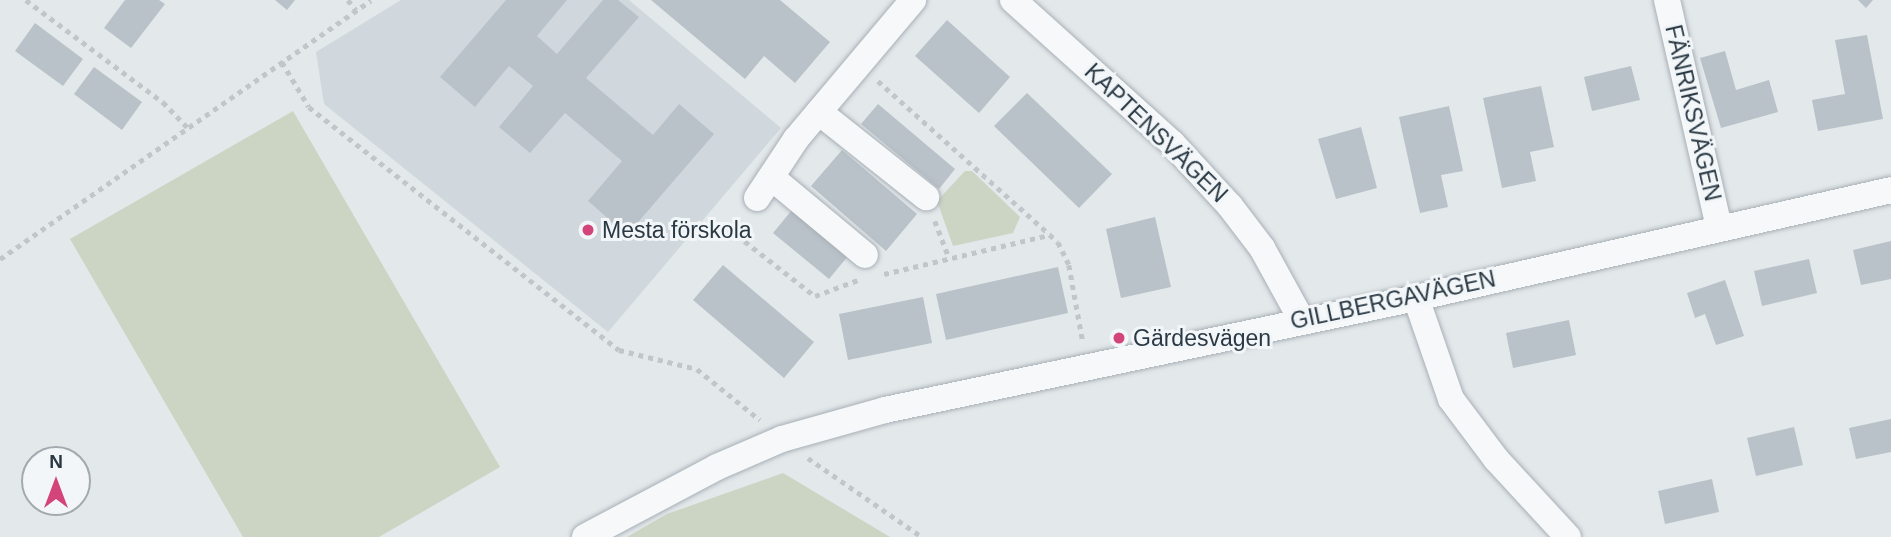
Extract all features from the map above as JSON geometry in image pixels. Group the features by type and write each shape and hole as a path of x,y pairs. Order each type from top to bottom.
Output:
{"street":[{"path":"865,255 764,188 818,112 913,0"},
{"name":"KAPTENSVÄGEN","path":"1013,0 1172,143 1230,206 1262,248 1301,319"},
{"name":"FÄNRIKSVÄGEN","path":"1667,0 1719,227"},
{"path":"818,112 926,197"},
{"name":"GILLBERGAVÄGEN","path":"585,537 717,467 782,439 885,410 1301,319 1416,298 1891,190"},
{"path":"1416,298 1451,399 1496,459 1568,537"}],"path":[{"path":"26,0 163,102 188,128"},
{"path":"348,0 357,10"},
{"path":"0,259 371,0"},
{"path":"282,62 309,107 619,350 697,369 782,439 922,537"},
{"path":"859,65 1058,242 1069,265 1087,365"},
{"path":"926,197 949,258"}],"shaded area":[{"name":"Mesta förskola","path":"401,0 629,0 781,128 608,332 324,104 316,52"}],"green space":[{"path":"293,111 500,467 379,537 243,537 70,239"},
{"path":"965,171 972,171 1020,217 1013,233 953,246 937,201"},
{"path":"783,473 890,537 627,537 667,514"}],"building":[{"path":"125,0 159,0 165,4 131,48 104,28"},
{"path":"275,0 295,0 287,10"},
{"path":"506,0 567,0 537,36 557,54 603,0 618,0 639,17 586,78 653,135 679,104 714,134 627,235 588,201 622,161 565,113 530,153 499,127 533,86 509,66 475,107 440,77"},
{"path":"651,0 780,0 830,42 795,83 764,56 745,79"},
{"path":"1858,0 1873,0 1866,8"},
{"path":"947,20 1010,77 979,113 915,56"},
{"path":"35,23 83,59 63,86 15,51"},
{"path":"1867,35 1883,119 1818,131 1812,100 1845,94 1835,40"},
{"path":"1725,51 1736,90 1769,80 1778,112 1721,128 1700,58"},
{"path":"1631,66 1640,100 1592,111 1584,77"},
{"path":"94,67 142,102 122,130 74,94"},
{"path":"1541,86 1554,147 1530,152 1536,181 1502,188 1483,98"},
{"path":"1027,93 1112,174 1079,208 994,126"},
{"path":"878,104 955,169 939,189 861,124"},
{"path":"1449,106 1463,171 1441,175 1448,207 1420,213 1399,117"},
{"path":"1361,127 1377,188 1336,199 1318,139"},
{"path":"842,150 917,214 886,251 811,186"},
{"path":"792,210 848,256 829,279 773,233"},
{"path":"1155,217 1171,287 1121,298 1106,229"},
{"path":"1891,241 1891,279 1861,285 1853,250"},
{"path":"1809,259 1817,293 1762,306 1754,271"},
{"path":"723,265 814,342 784,378 693,300"},
{"path":"1058,267 1068,313 946,340 936,294"},
{"path":"1725,280 1744,336 1716,345 1705,314 1695,318 1687,293"},
{"path":"923,297 932,343 848,360 839,314"},
{"path":"1569,320 1576,355 1513,368 1506,333"},
{"path":"1891,419 1891,452 1856,459 1849,428"},
{"path":"1794,427 1803,465 1756,476 1747,438"},
{"path":"1712,479 1719,512 1665,524 1658,491"}],"place":[{"name":"Mesta förskola","path":"588,230"},
{"name":"Gärdesvägen","path":"1119,338"}]}
